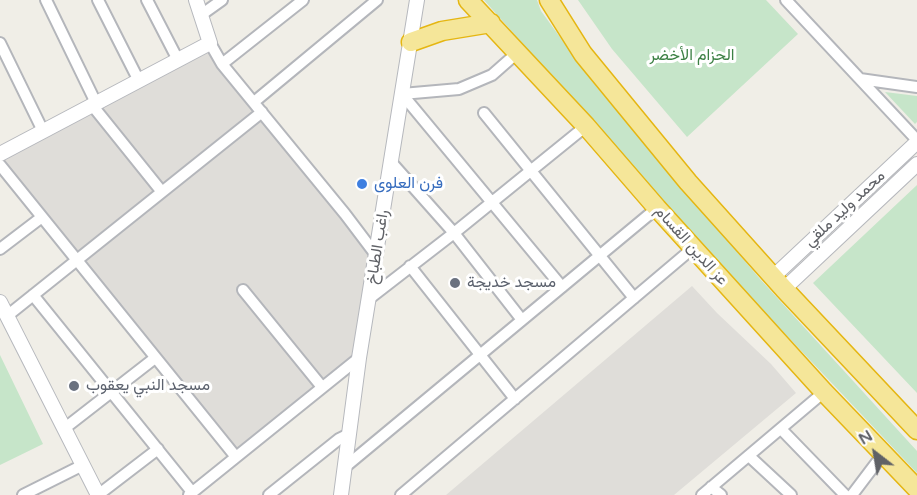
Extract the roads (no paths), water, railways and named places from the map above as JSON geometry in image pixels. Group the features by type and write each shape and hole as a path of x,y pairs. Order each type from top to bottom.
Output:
{"highway":[{"name":"عز الدين القسام","path":"468,0 586,126 824,392 917,489"},
{"path":"549,0 571,37 596,71 688,182 778,283 917,430"},
{"path":"411,42 442,32 491,23"}],"street":[{"path":"46,0 94,104 162,192"},
{"path":"99,0 139,81"},
{"path":"147,0 178,60"},
{"path":"196,0 210,43 222,64 255,102 376,255"},
{"path":"201,15 222,0"},
{"path":"222,64 303,0"},
{"path":"255,102 377,0"},
{"name":"راغب الطباخ","path":"341,495 359,358 417,0"},
{"path":"786,0 917,141"},
{"path":"0,43 44,131"},
{"path":"0,154 210,43"},
{"path":"402,94 459,89 492,75 517,53"},
{"path":"860,79 917,87"},
{"path":"402,94 562,287"},
{"path":"7,316 262,112"},
{"path":"484,114 634,298"},
{"path":"370,298 586,126"},
{"name":"محمد وليد ملقي","path":"778,283 917,141"},
{"path":"391,162 454,233 522,320"},
{"name":"محمد وليد ملقي","path":"778,283 917,164"},
{"path":"0,165 236,457"},
{"path":"345,467 657,208"},
{"path":"0,249 42,217"},
{"path":"400,495 693,248"},
{"path":"410,266 514,399"},
{"path":"243,290 322,387"},
{"path":"33,295 190,493 359,358"},
{"path":"0,302 98,495 158,450"},
{"path":"64,428 155,358"},
{"path":"702,495 824,392"},
{"path":"781,429 845,495"},
{"path":"268,495 339,439 349,434"},
{"path":"852,495 883,454"},
{"path":"749,456 791,495"},
{"path":"27,494 83,465"},
{"path":"711,487 721,495"}],"place":[{"name":"فرن العلوى","path":"362,184"},
{"name":"مسجد خديجة","path":"455,283"},
{"name":"مسجد النبي يعقوب","path":"74,386"}],"park label":[{"name":"الحزام الأخضر","path":"692,56"}]}
